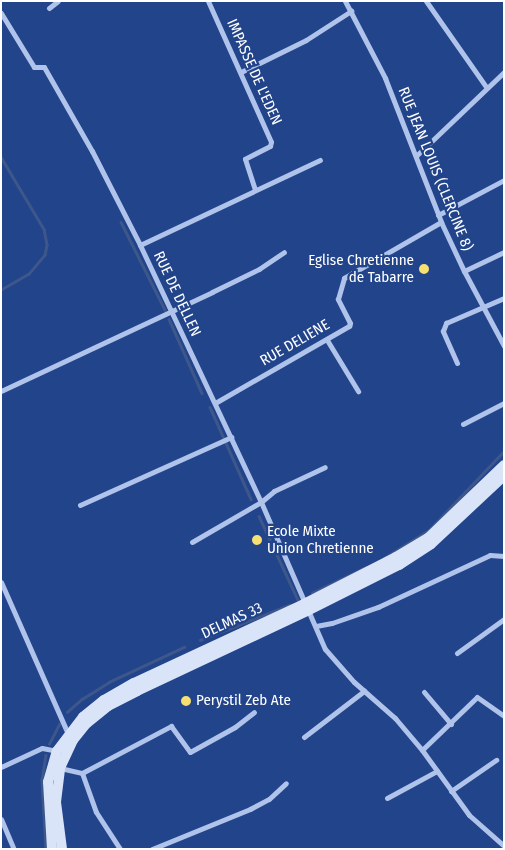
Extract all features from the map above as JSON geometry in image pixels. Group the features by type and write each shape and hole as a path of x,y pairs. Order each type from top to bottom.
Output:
{"main road":[{"name":"DELMAS 33","path":"62,849 56,802 60,768 73,740 87,723 108,706 305,608 396,558 428,538 504,464"},
{"name":"DELMAS 33","path":"52,849 48,782 57,751 68,734 83,717 119,692 399,565 431,544 504,476"}],"street":[{"path":"49,8 58,1"},
{"name":"IMPASSE DE L'EDEN","path":"208,1 271,142 270,146 245,159 255,189"},
{"name":"RUE JEAN LOUIS (CLERCINE 8)","path":"345,1 385,78 441,222 464,271 504,346"},
{"path":"426,1 487,88"},
{"path":"241,72 306,40 351,11"},
{"name":"RUE DE DELLEN","path":"1,13 34,67 44,67 92,151 140,245 261,502 305,608 316,626 325,649 364,691 395,718 422,750 469,815 504,846"},
{"path":"416,156 504,72"},
{"path":"140,245 255,189 320,160"},
{"path":"438,215 504,180"},
{"name":"RUE DELIENE","path":"215,403 327,340 350,324 338,299 344,278 441,222"},
{"path":"1,391 171,312 259,268 284,252"},
{"path":"464,271 504,252"},
{"path":"457,363 443,331 446,322 504,298"},
{"path":"327,340 358,391"},
{"path":"463,424 504,403"},
{"path":"80,505 231,437"},
{"path":"192,542 261,502 274,491 325,467"},
{"path":"316,626 332,623 378,607 490,555 504,556"},
{"path":"1,582 68,734"},
{"path":"457,654 504,619"},
{"path":"304,737 364,691"},
{"path":"424,692 451,724"},
{"path":"422,750 477,697 504,716"},
{"path":"60,768 82,773 171,726 190,752 235,727 254,712"},
{"path":"1,768 42,748 57,751"},
{"path":"451,792 496,760"},
{"path":"387,798 437,771"},
{"path":"82,773 96,812 120,849"},
{"path":"152,849 250,809 268,799 286,783"},
{"path":"1,819 14,849"}],"waterway":[{"path":"1,157 44,229 47,245 45,255 29,274 1,290"},
{"path":"121,222 165,310"},
{"path":"169,319 202,393"},
{"path":"210,407 251,499"},
{"path":"384,558 429,530 504,451"},
{"path":"259,516 298,600"},
{"path":"312,593 366,567"},
{"path":"200,640 289,605"},
{"path":"67,712 82,699 109,682 184,647"},
{"path":"49,744 59,724"},
{"path":"46,755 42,780 46,849"}],"place":[{"name":"Eglise Chretienne de Tabarre","path":"424,269"},
{"name":"Ecole Mixte Union Chretienne","path":"257,540"},
{"name":"Perystil Zeb Ate","path":"186,701"}]}
